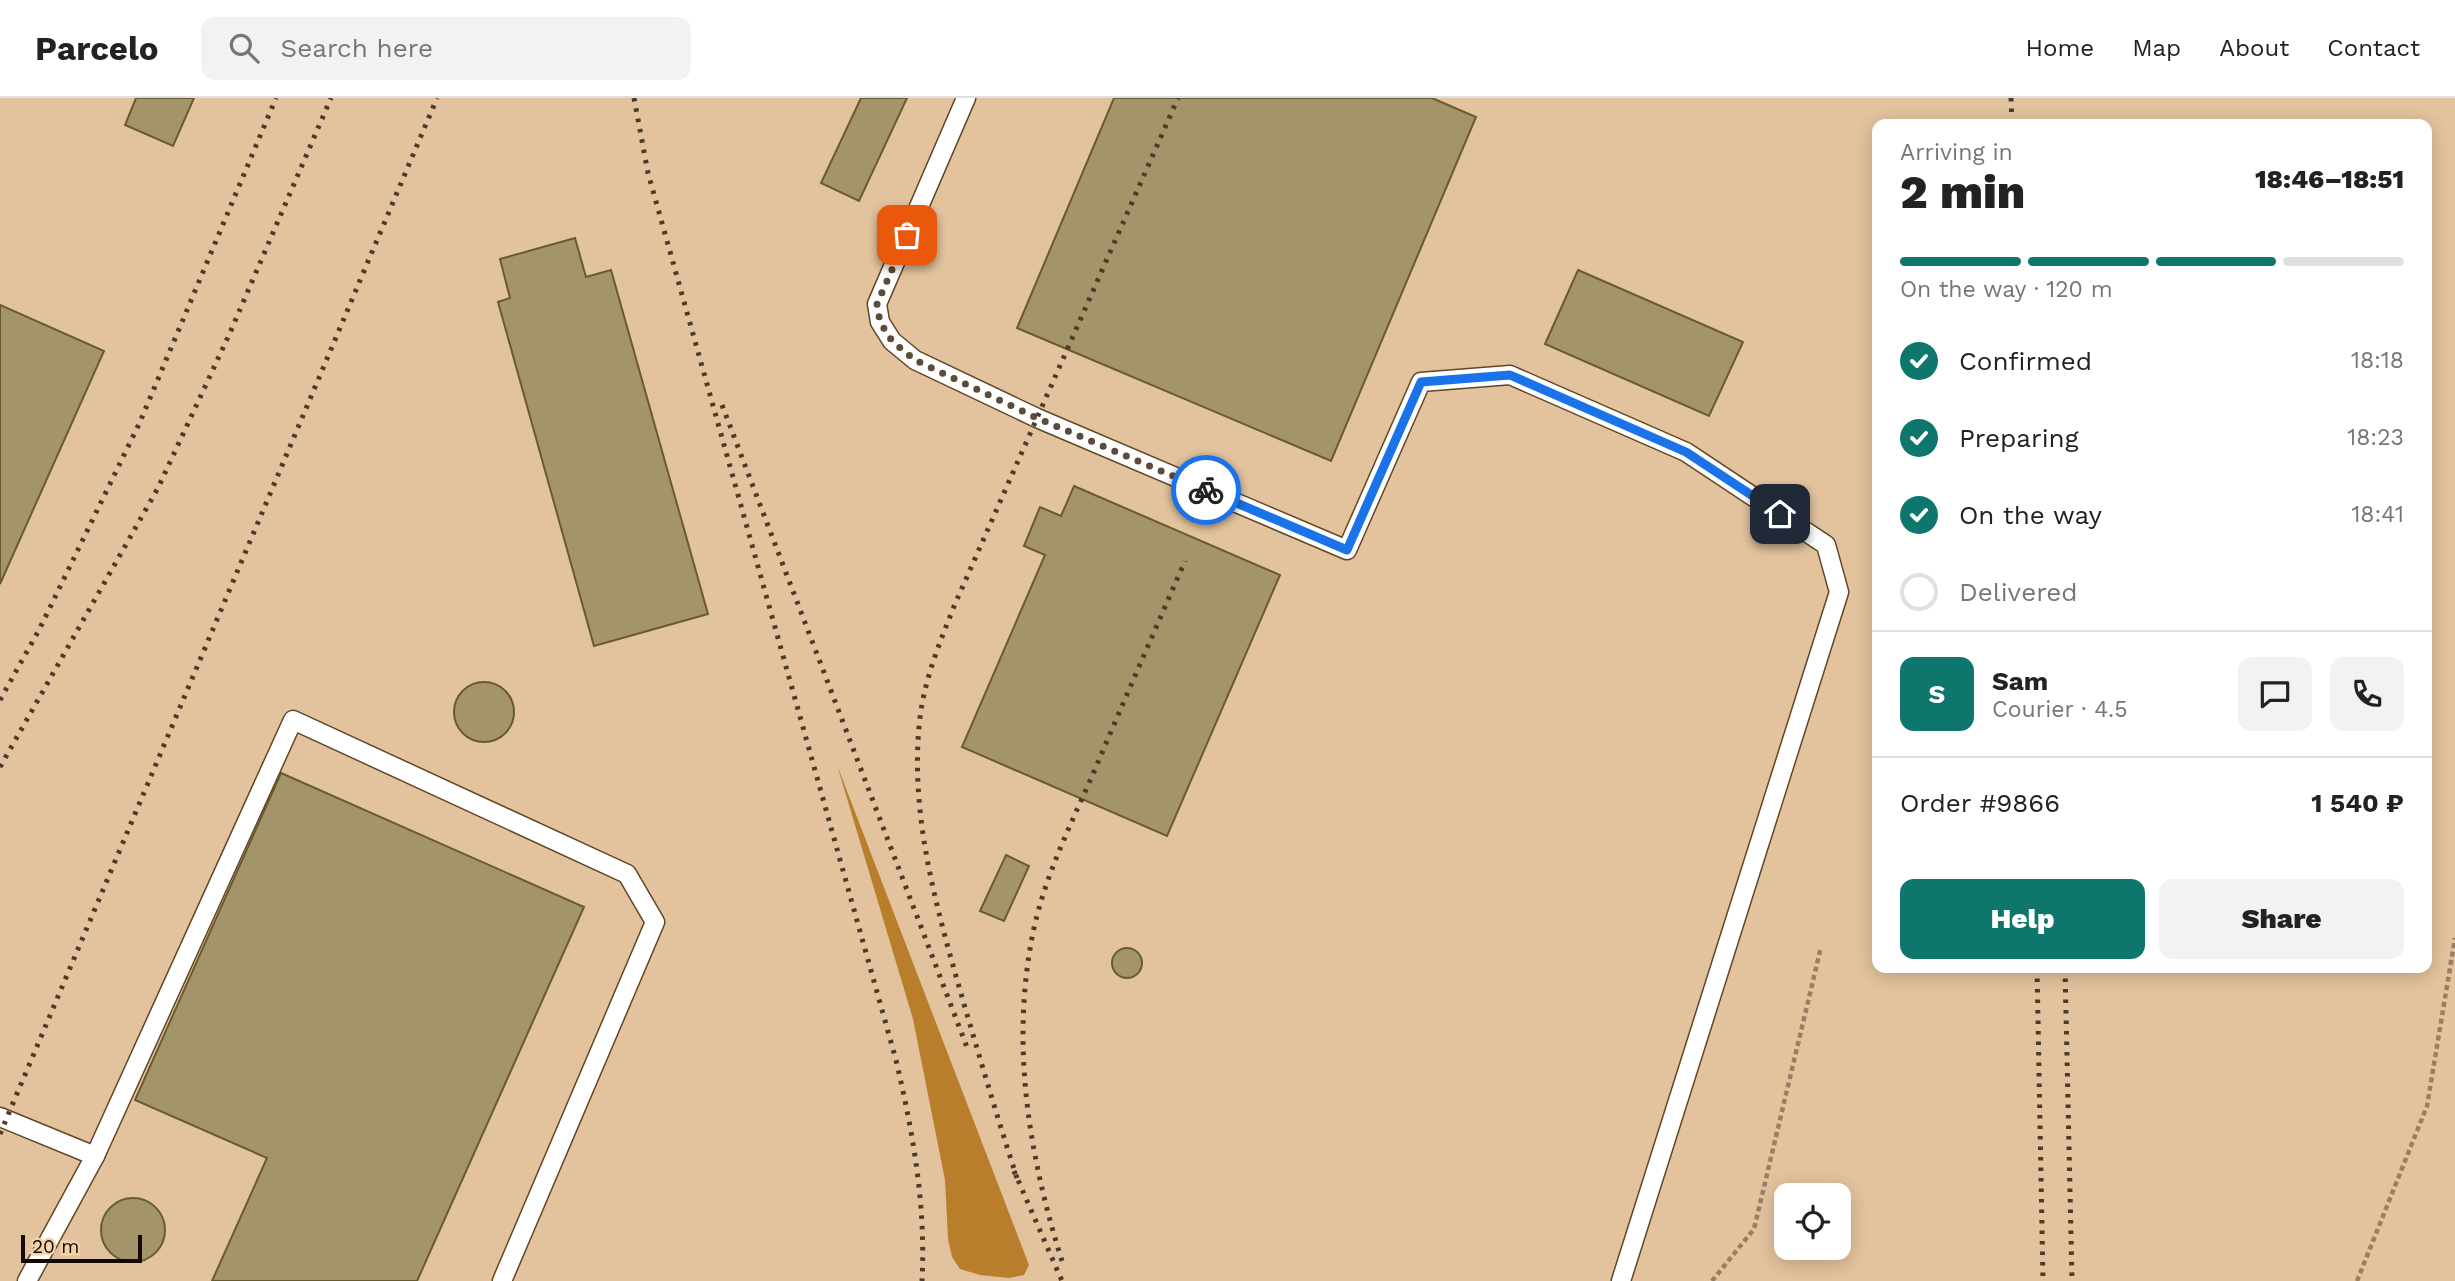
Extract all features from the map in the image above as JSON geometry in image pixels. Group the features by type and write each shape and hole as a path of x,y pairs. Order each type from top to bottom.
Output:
{"lane":[{"path":"966,98 877,304 880,322 892,341 915,360 1037,418 1347,550 1421,382 1510,375 1686,452 1826,545 1839,592 1621,1281"},
{"path":"27,1281 95,1156 293,720 627,874 655,922 502,1281"},
{"path":"0,1117 95,1156"}],"path":[{"path":"2357,1281 2427,1106 2455,938"},
{"path":"1713,1281 1754,1229 1821,947"}],"shaded area":[{"path":"837,765 1029,1265 1024,1275 1009,1278 980,1275 960,1269 952,1257 948,1239 945,1180 913,1019"}],"building":[{"path":"136,98 194,98 173,146 125,125"},
{"path":"861,98 907,98 859,201 821,183"},
{"path":"1114,98 1432,98 1476,117 1331,461 1017,328"},
{"path":"575,238 586,277 611,270 708,614 594,646 498,302 510,298 500,259"},
{"path":"1578,270 1743,342 1709,416 1545,344"},
{"path":"0,305 104,351 0,584"},
{"path":"1074,486 1280,575 1167,836 962,747 1045,555 1024,546 1040,507 1061,516"},
{"path":"484,682 501,687 509,695 514,712 509,729 501,737 484,742 467,737 459,729 454,712 459,695 467,687"},
{"path":"281,773 584,907 417,1281 212,1281 267,1158 135,1100"},
{"path":"1006,855 1029,866 1004,921 980,911"},
{"path":"1127,948 1138,952 1142,963 1138,974 1127,978 1116,974 1112,963 1116,952"},
{"path":"133,1198 151,1204 159,1212 165,1230 159,1248 151,1256 133,1262 115,1256 107,1248 101,1230 107,1212 115,1204"}],"railway":[{"path":"0,700 39,630 140,422 276,98"},
{"path":"0,767 158,488 229,335 331,98"},
{"path":"0,1134 437,98"},
{"path":"634,98 648,173 896,1060 917,1169 922,1225 922,1281"},
{"path":"1017,1178 954,968 927,859 918,784 921,710 931,669 955,604 1178,98"},
{"path":"2011,98 2012,119"},
{"path":"722,405 968,1050"},
{"path":"1062,1261 1040,1179 1026,1096 1023,1012 1034,928 1060,849 1185,561"},
{"path":"2037,973 2043,1281"},
{"path":"2065,973 2072,1281"},
{"path":"1014,1171 1062,1281"}],"way so far":[{"path":"907,235 877,304 880,322 892,341 915,360 1037,418 1206,490"}],"route":[{"path":"1206,490 1347,550 1421,382 1510,375 1686,452 1780,514"}]}
